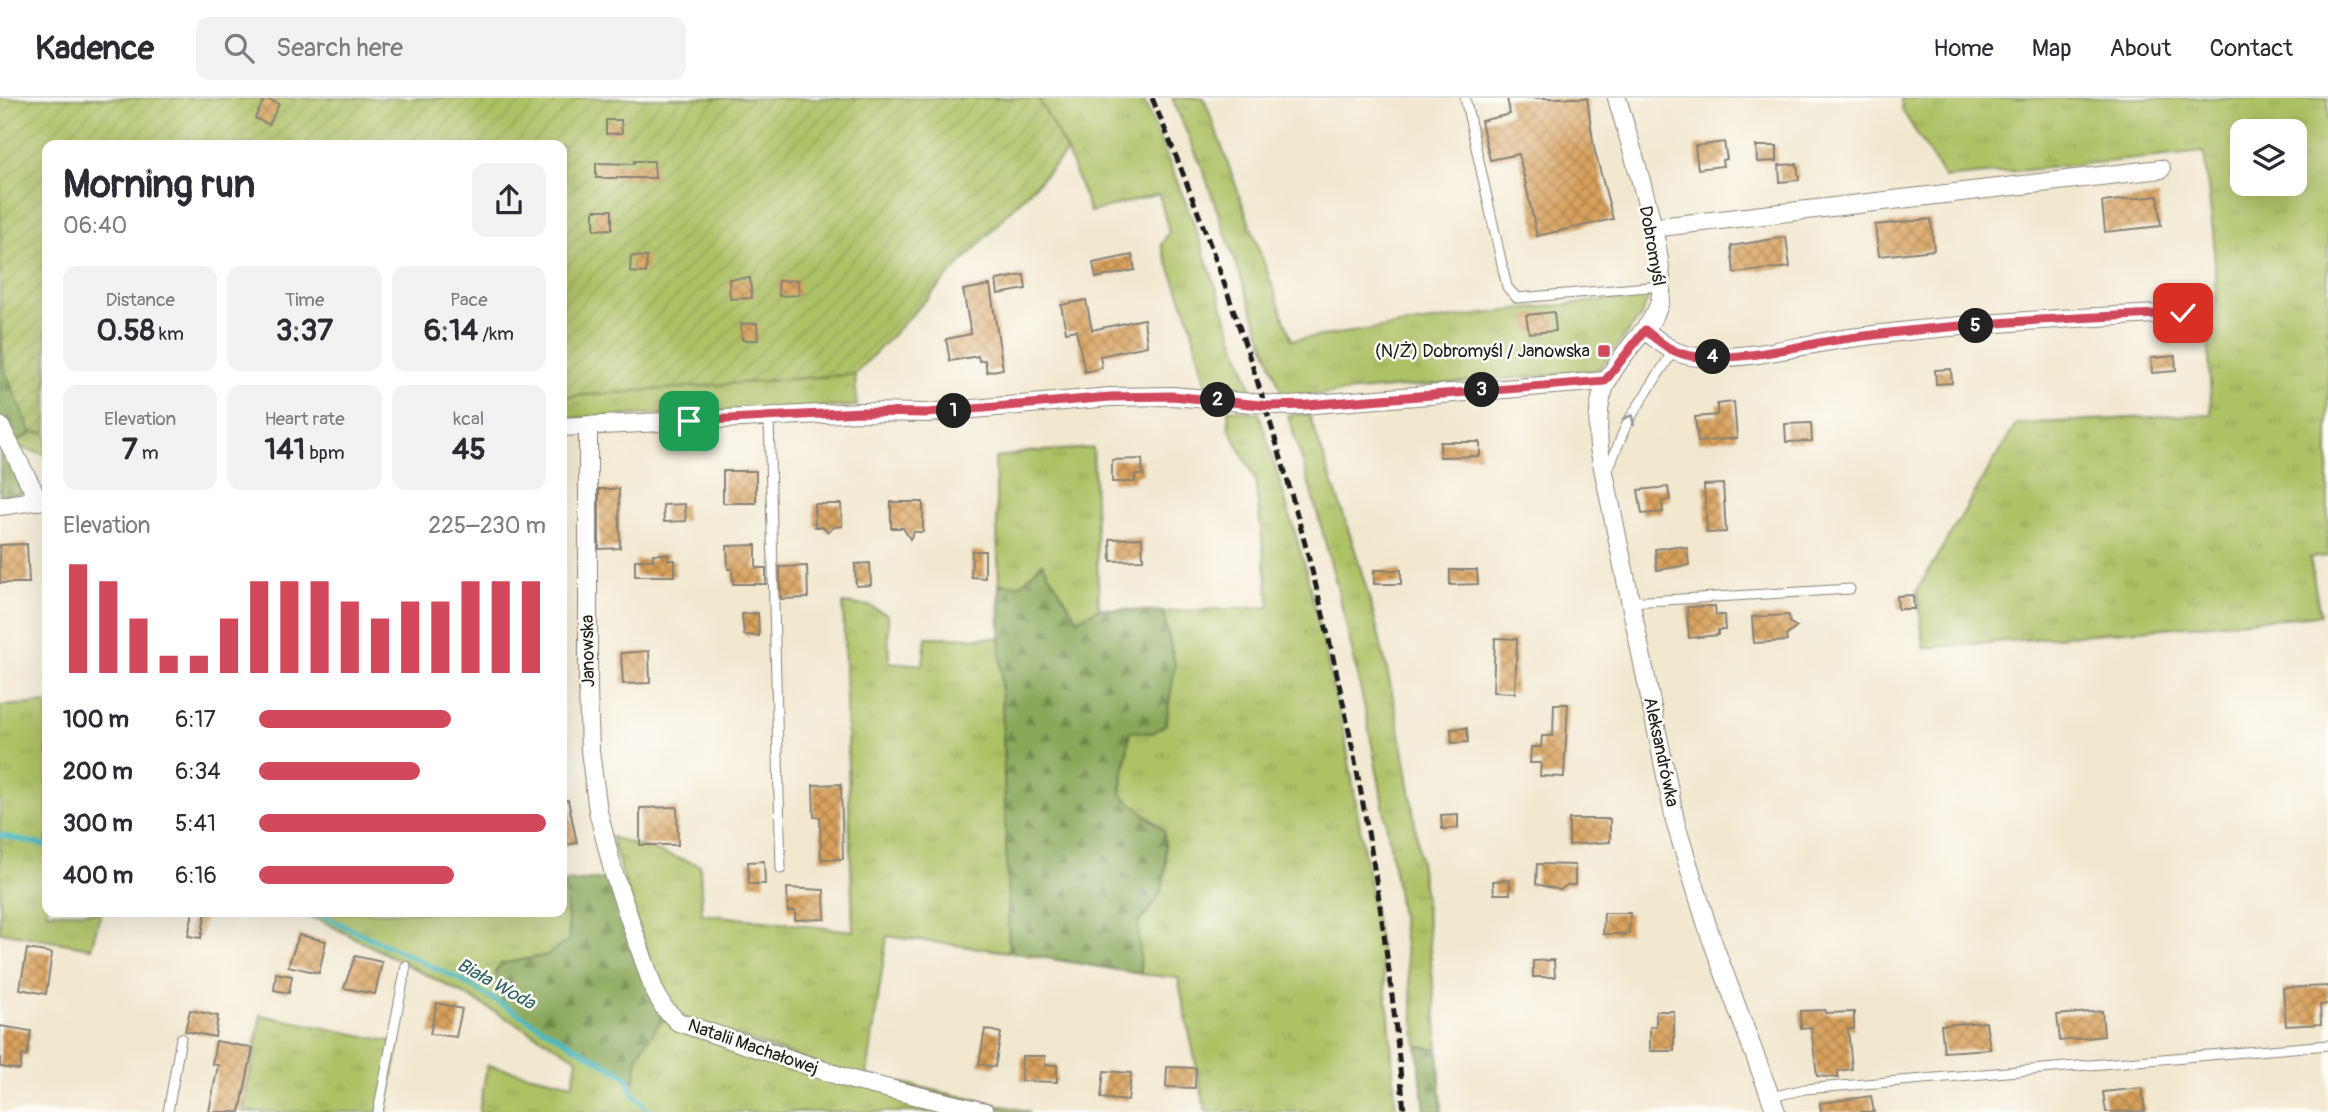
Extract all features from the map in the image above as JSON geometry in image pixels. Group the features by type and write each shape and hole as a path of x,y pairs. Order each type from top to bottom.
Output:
{"street":[{"name":"Dobromyśl","path":"1605,381 1656,312 1661,286 1651,228 1617,98"},
{"path":"1651,228 2161,169"},
{"path":"1645,330 1672,353 1699,358 1764,356 1854,338 2027,320 2183,313"},
{"path":"567,427 769,416 927,413 1110,397 1172,396 1289,406 1605,381"},
{"name":"Aleksandrówka","path":"1605,381 1598,416 1605,482 1676,825 1710,935 1773,1105"},
{"name":"Janowska","path":"588,425 590,751 598,811 614,874"},
{"path":"0,426 42,498"},
{"path":"0,506 42,500"},
{"name":"Natalii Machałowej","path":"614,874 654,990 664,1008 678,1022 852,1080 985,1112"}],"lane":[{"path":"1465,98 1507,288 1517,298 1661,286"},
{"path":"1605,482 1612,456 1627,423 1672,353"},
{"path":"769,416 781,869"},
{"path":"1630,602 1850,589"},
{"path":"378,1112 406,966"},
{"path":"168,1112 181,1038"},
{"path":"1773,1105 1805,1089 2328,1045"}],"green space":[{"path":"0,98 1038,98 1067,152 855,374 567,397 567,140 42,140 42,432 32,433 4,369 0,319"},
{"path":"1038,98 1143,98 1191,216 1254,396 1207,389 1189,318 1161,245 1169,232 1159,194 1090,212 1067,152"},
{"path":"1172,98 1204,98 1292,340 1505,311 1649,296 1641,316 1599,369 1589,372 1283,397 1203,170"},
{"path":"1901,98 2328,98 2328,556 2310,558 2320,615 1924,648 1917,590 2016,424 2211,414 2208,321 2216,306 2214,242 2204,152 1945,178 1902,110"},
{"path":"0,319 4,369 32,433 10,445 32,487 24,493 0,496"},
{"path":"855,374 857,406 567,418 567,397"},
{"path":"1228,409 1259,413 1305,566 1345,738 1380,947 1389,1017 1396,1112 1206,1112 1178,978 1141,974 1138,923 1147,914 1121,794 1130,731 1153,733 1175,665 1163,612 1270,607 1255,479 1229,428"},
{"path":"1309,414 1375,619 1402,741 1421,864 1438,1049 1417,1046 1396,886 1369,727 1333,570 1288,415"},
{"path":"42,432 42,454 10,445 32,433"},
{"path":"1093,448 1099,608 1078,620 1042,564 1020,585 999,584 995,458 1026,452"},
{"path":"1042,563 1078,620 1099,608 1163,612 1175,665 1166,724 1153,733 1130,731 1121,789 1121,794 1164,830 1166,869 1161,891 1138,923 1141,974 1009,952 999,584 1020,585"},
{"path":"843,603 870,606 888,615 889,662 923,665 926,637 1000,638 1009,952 887,936 867,1075 1030,1112 1013,1112 852,1075 680,1017 657,985 611,837 700,865 702,914 853,931"},
{"path":"42,703 42,917 100,917 91,948 0,932 0,706"},
{"path":"608,879 664,1017 638,1054 635,1082 504,1006 495,972 501,964 547,955 569,940 567,882"},
{"path":"567,905 570,940 547,955 501,964 634,1082 638,1054 664,1017 963,1112 479,1112 487,1065 573,1084 577,1058 458,991 322,921 306,917 567,917"},
{"path":"261,1015 399,1043 386,1112 243,1112"},
{"path":"1417,1046 1438,1049 1442,1112 1425,1112"}],"building":[{"path":"265,98 279,104 269,125 255,118"},
{"path":"1507,98 1587,98 1594,148 1613,219 1537,236 1519,154 1490,160 1481,121 1510,114"},
{"path":"606,120 621,120 622,133 606,134"},
{"path":"1724,142 1727,159 1722,160 1723,166 1698,169 1695,146"},
{"path":"1756,146 1777,146 1777,161 1757,162"},
{"path":"634,161 654,161 655,178 596,178 596,163 634,164"},
{"path":"1797,164 1799,180 1780,182 1779,165"},
{"path":"2158,196 2161,226 2105,232 2102,202"},
{"path":"594,210 612,210 612,229 594,230"},
{"path":"1931,219 1934,250 1879,256 1875,225"},
{"path":"1786,237 1790,267 1734,273 1731,246"},
{"path":"1132,255 1135,270 1096,278 1093,263"},
{"path":"631,256 647,257 646,273 630,272"},
{"path":"1024,275 1026,289 998,294 996,280"},
{"path":"750,278 752,298 730,299 729,279"},
{"path":"798,280 799,295 779,296 778,281"},
{"path":"990,285 1003,369 987,372 985,360 979,361 978,356 950,361 946,339 971,334 963,290"},
{"path":"1086,300 1092,330 1144,319 1147,346 1100,356 1102,368 1085,372 1076,330 1066,332 1061,305"},
{"path":"1554,312 1556,331 1529,333 1526,315"},
{"path":"757,323 758,340 742,340 741,324"},
{"path":"2175,356 2176,371 2152,373 2151,358"},
{"path":"1951,369 1952,383 1936,384 1935,370"},
{"path":"1734,402 1737,438 1698,442 1695,417 1717,415 1717,404"},
{"path":"1811,423 1812,441 1786,442 1785,424"},
{"path":"1440,442 1480,442 1480,456 1440,457"},
{"path":"1142,459 1143,475 1135,475 1135,482 1112,482 1112,460"},
{"path":"723,471 756,471 756,503 723,503"},
{"path":"1723,484 1726,532 1707,533 1704,485"},
{"path":"1668,487 1670,500 1662,501 1663,512 1642,514 1638,490"},
{"path":"599,489 619,489 620,548 599,549"},
{"path":"891,502 923,502 923,532 914,532 910,539 903,528 891,528"},
{"path":"685,504 686,521 664,522 663,505"},
{"path":"814,504 841,504 842,526 834,527 828,532 823,527 815,527"},
{"path":"1142,538 1143,560 1111,561 1110,539"},
{"path":"27,544 29,583 0,583 0,545"},
{"path":"756,545 756,568 766,568 766,584 733,584 732,569 728,569 727,546"},
{"path":"1677,546 1687,548 1689,565 1657,570 1655,549"},
{"path":"972,551 985,551 985,578 971,577"},
{"path":"653,554 668,554 668,560 675,560 675,576 635,576 635,560 653,560"},
{"path":"870,563 871,585 856,586 855,564"},
{"path":"807,566 808,598 781,599 780,567"},
{"path":"1374,570 1401,570 1401,584 1374,584"},
{"path":"1450,570 1477,570 1478,584 1450,585"},
{"path":"1913,595 1914,609 1898,609 1897,596"},
{"path":"1715,606 1716,615 1724,615 1725,630 1718,630 1718,635 1689,638 1687,607"},
{"path":"758,613 759,636 744,635 742,614"},
{"path":"1789,615 1790,623 1797,627 1786,636 1787,641 1754,643 1752,617"},
{"path":"1495,638 1517,639 1515,693 1493,692"},
{"path":"649,651 650,683 623,684 621,653"},
{"path":"1554,704 1568,704 1564,777 1540,776 1541,763 1530,763 1531,747 1541,747 1542,736 1553,736"},
{"path":"1467,728 1468,742 1452,743 1451,729"},
{"path":"841,784 843,859 821,859 820,817 814,817 813,785"},
{"path":"567,800 568,800 577,843 567,845"},
{"path":"677,807 678,845 640,845 640,808"},
{"path":"1458,814 1458,828 1442,829 1441,815"},
{"path":"1569,819 1610,819 1610,842 1569,845"},
{"path":"764,861 765,884 749,884 748,862"},
{"path":"1537,864 1575,865 1575,885 1567,885 1560,890 1536,884"},
{"path":"1510,880 1510,894 1494,894 1493,881"},
{"path":"787,888 824,890 825,919 795,920 795,911 788,911"},
{"path":"1604,913 1630,913 1629,934 1603,934"},
{"path":"192,917 205,917 201,938 188,936"},
{"path":"299,935 326,941 319,973 288,966"},
{"path":"27,949 52,953 46,994 20,989"},
{"path":"355,956 382,962 375,994 344,988"},
{"path":"1554,960 1555,977 1533,977 1533,961"},
{"path":"276,973 292,976 289,993 274,990"},
{"path":"2328,986 2328,1004 2320,1005 2321,1024 2286,1026 2283,988"},
{"path":"437,1003 462,1009 456,1037 430,1034"},
{"path":"190,1010 218,1016 215,1037 185,1031"},
{"path":"1825,1010 1825,1013 1854,1012 1854,1029 1848,1029 1852,1069 1838,1071 1838,1078 1817,1076 1811,1027 1801,1028 1800,1011"},
{"path":"1656,1011 1674,1011 1674,1051 1650,1051 1650,1027 1656,1026"},
{"path":"2102,1011 2104,1036 2060,1041 2057,1015"},
{"path":"1986,1022 1990,1049 1944,1052 1941,1025"},
{"path":"0,1026 31,1031 27,1056 22,1055 20,1070 0,1067"},
{"path":"985,1029 1001,1033 995,1067 979,1064"},
{"path":"216,1041 253,1048 240,1112 209,1112 218,1065 212,1064"},
{"path":"1022,1056 1045,1056 1045,1065 1057,1065 1057,1082 1021,1081"},
{"path":"1167,1067 1196,1068 1195,1088 1166,1087"},
{"path":"1104,1071 1131,1073 1128,1101 1101,1098"},
{"path":"2142,1088 2145,1111 2106,1112 2103,1092"},
{"path":"1871,1096 1874,1112 1821,1112 1820,1103"}],"waterway":[{"name":"Biała Woda","path":"0,835 42,845"},
{"name":"Biała Woda","path":"325,917 457,978 626,1076 634,1094 649,1112"}],"railway":[{"path":"1152,98 1201,220 1245,344 1284,469 1318,595 1347,722 1371,851 1390,981 1404,1112"}],"place":[{"name":"(N/Ż) Dobromyśl / Janowska","path":"1604,351"}],"route":[{"path":"689,421 861,412 927,413 1110,397 1172,396 1270,406 1307,405 1605,381 1645,330 1672,353 1699,358 1764,356 1841,339 2027,320 2183,313"}]}
